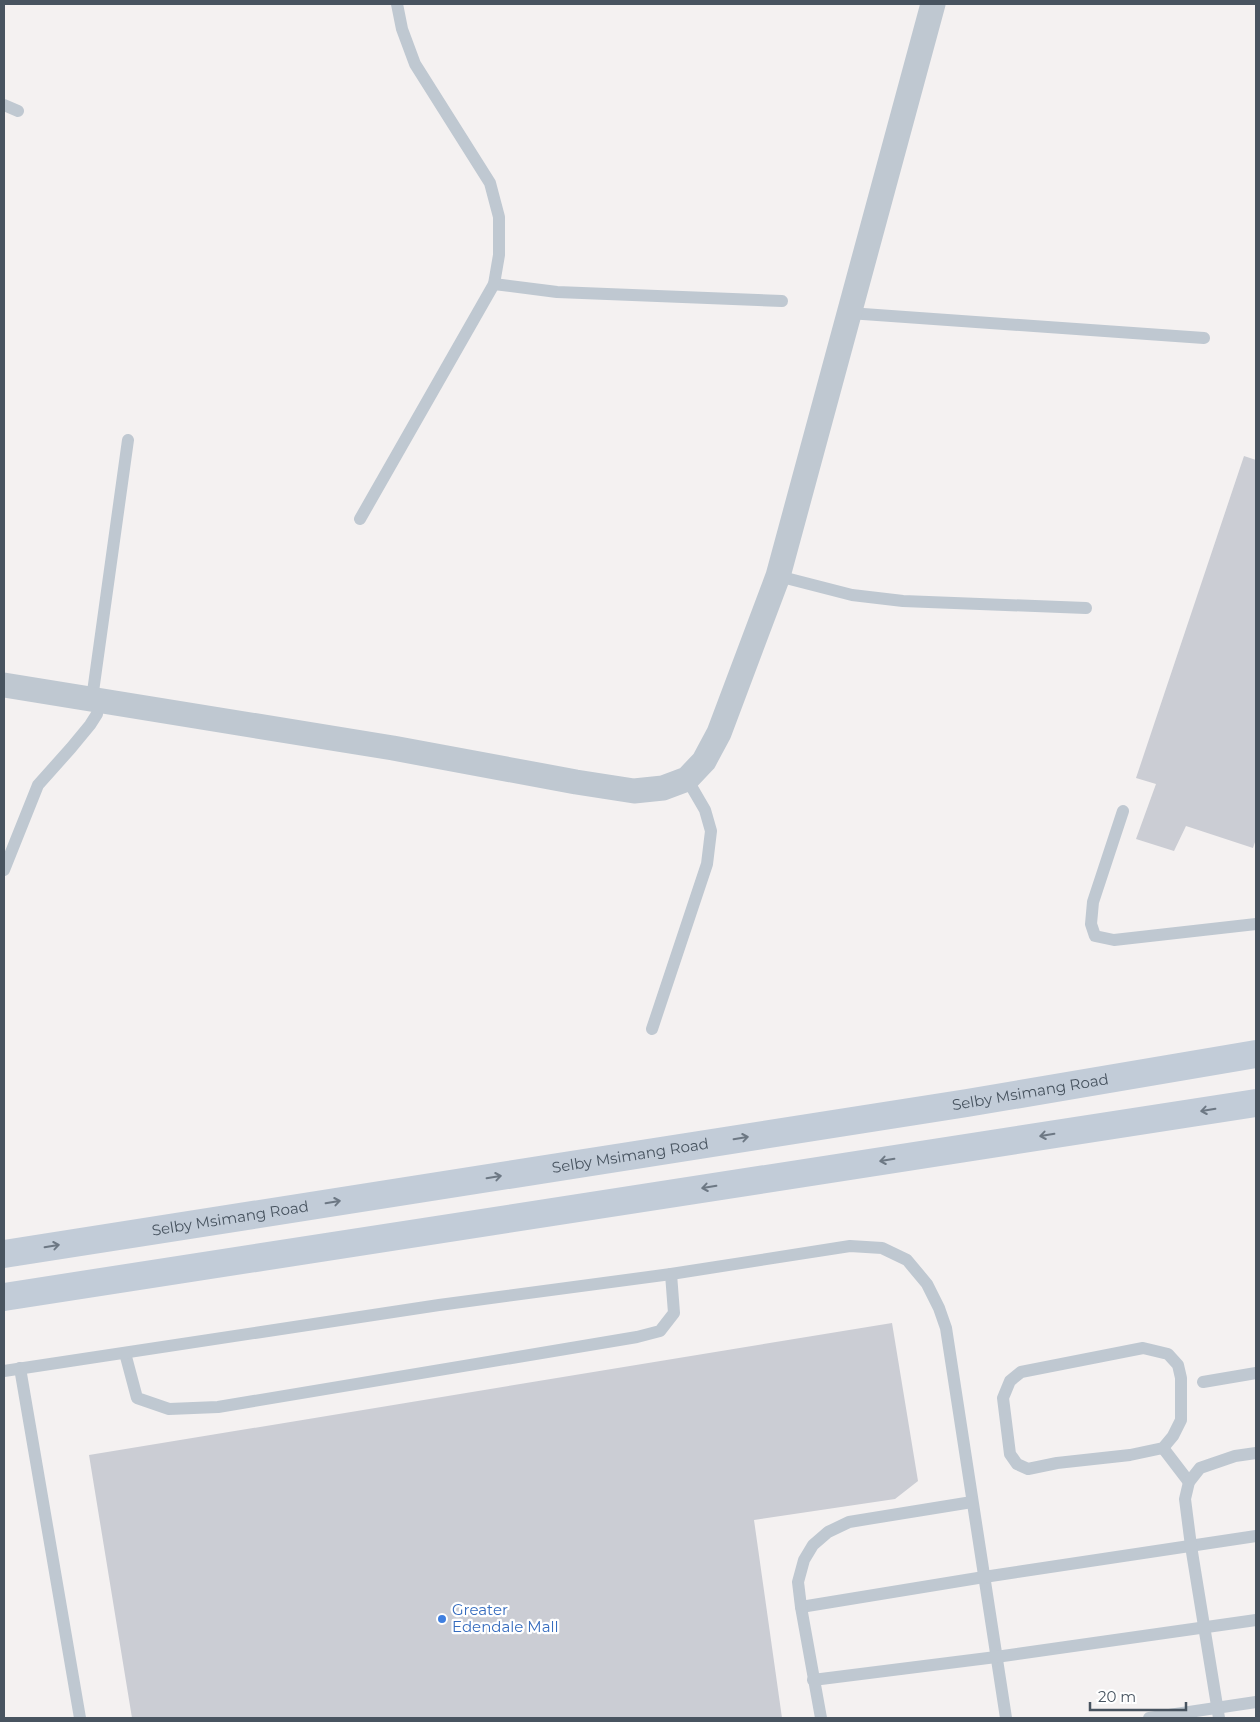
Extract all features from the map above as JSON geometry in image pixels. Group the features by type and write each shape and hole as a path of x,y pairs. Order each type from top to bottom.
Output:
{"main road":[{"name":"Selby Msimang Road","path":"4,1254 957,1105 1256,1054"},
{"path":"4,1297 1256,1103"}],"street":[{"path":"4,685 393,748 576,782 634,790 663,788 687,778 704,761 719,733 778,576 934,4"}],"lane":[{"path":"360,519 494,284 499,255 499,217 490,183 415,64 402,28 397,4"},
{"path":"4,104 18,111"},
{"path":"494,284 557,292 782,301"},
{"path":"849,313 1204,338"},
{"path":"4,870 38,785 71,748 97,714 96,700 128,440"},
{"path":"778,576 852,595 903,601 1086,608"},
{"path":"652,1028 707,864 711,831 704,810 687,778"},
{"path":"1123,811 1093,902 1091,924 1095,936 1114,940 1256,924"},
{"path":"4,1371 439,1305 671,1274 850,1246 882,1248 907,1260 927,1284 939,1308 946,1328 1006,1718"},
{"path":"125,1353 137,1398 168,1409 218,1407 637,1338 660,1331 674,1313 671,1274"},
{"path":"1143,1348 1168,1354 1178,1365 1181,1378 1181,1420 1173,1436 1163,1448 1028,1469 1017,1464 1010,1454 1003,1398 1010,1381 1021,1372 1143,1348"},
{"path":"20,1368 80,1718"},
{"path":"1203,1382 1256,1373"},
{"path":"1163,1448 1189,1482"},
{"path":"1219,1713 1185,1499 1189,1482 1200,1468 1235,1456 1256,1453"},
{"path":"821,1718 813,1680 798,1582 804,1560 813,1544 828,1532 849,1522 972,1502"},
{"path":"801,1608 984,1576 1256,1536"},
{"path":"813,1680 996,1657 1256,1620"},
{"path":"1149,1718 1219,1713 1256,1702"}],"building":[{"path":"1244,456 1256,460 1256,839 1253,848 1186,826 1174,851 1136,839 1156,784 1136,778"},
{"name":"Greater Edendale Mall","path":"892,1323 918,1481 895,1499 754,1520 782,1718 132,1718 89,1455"}],"place":[{"name":"Greater Edendale Mall","path":"442,1619"}]}
